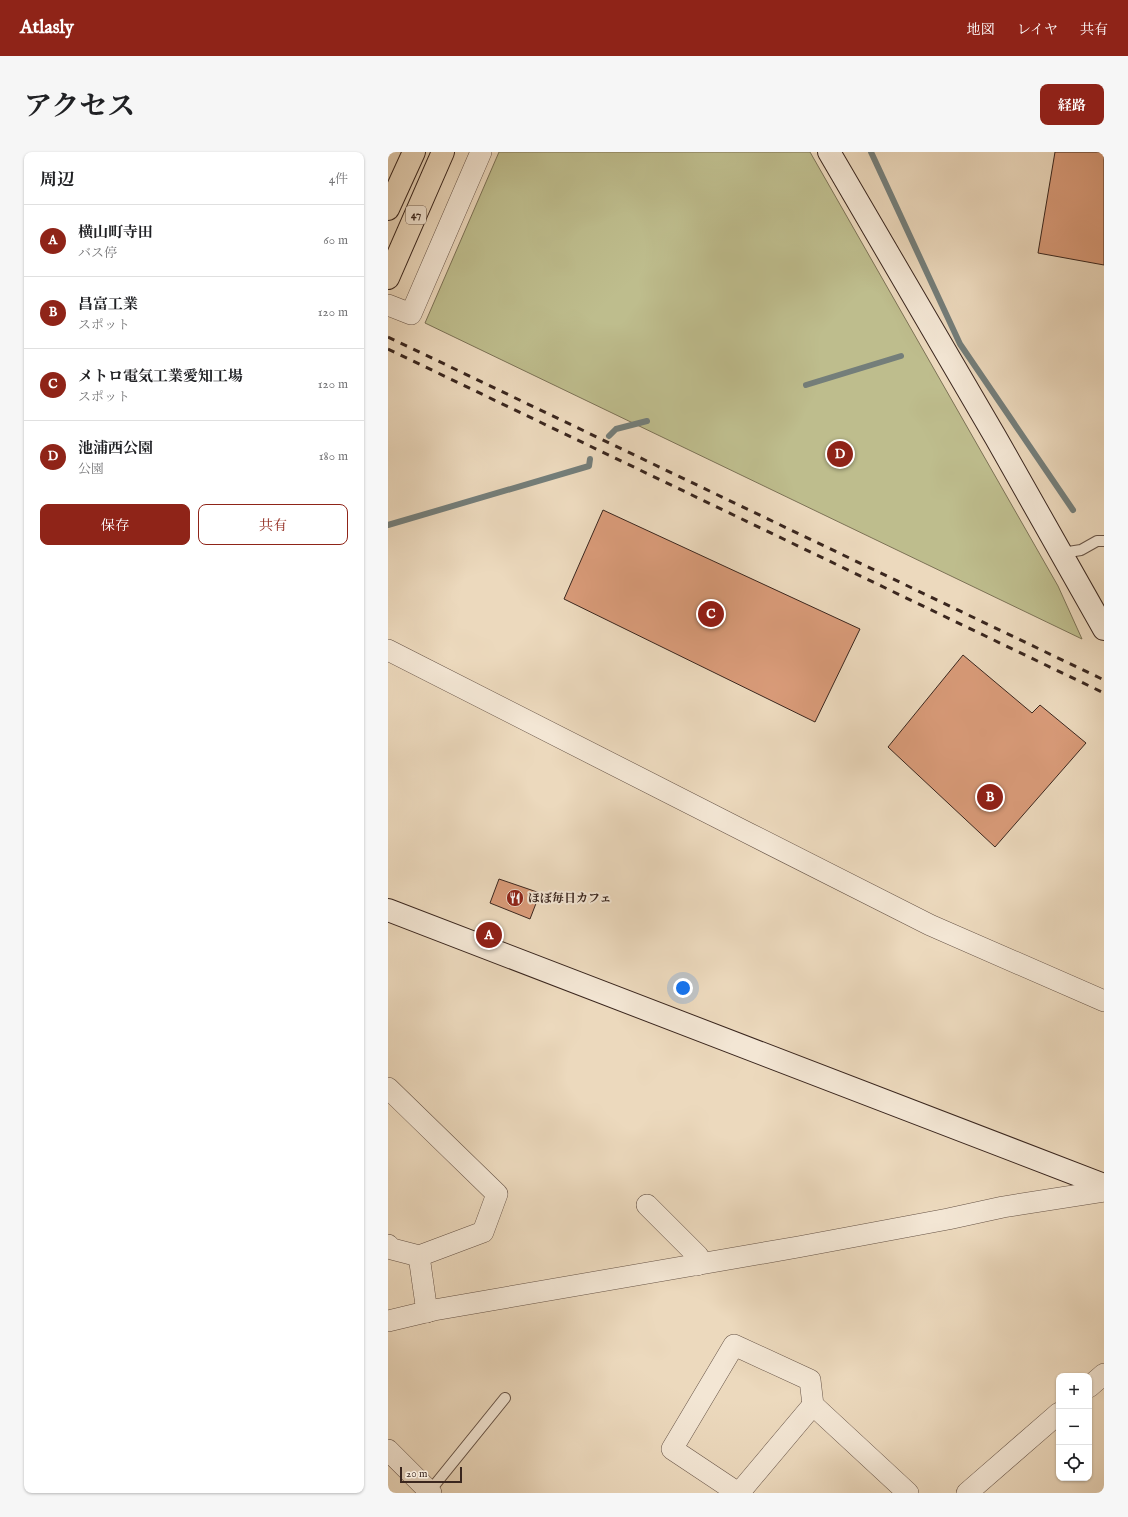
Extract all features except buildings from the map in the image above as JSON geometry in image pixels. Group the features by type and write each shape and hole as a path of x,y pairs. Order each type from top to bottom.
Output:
{"main road":[{"name":"47","path":"388,209 414,152"},
{"name":"47","path":"388,278 443,152"}],"street":[{"path":"388,185 403,152"},
{"path":"388,305 411,314 481,152"},
{"path":"830,152 1062,553 1104,629"},
{"path":"388,650 740,830 930,925 1104,1001"},
{"path":"388,910 1104,1185"},
{"path":"388,1088 496,1194 483,1232 420,1256 392,1249 388,1245"},
{"path":"388,1321 427,1312 948,1219 1003,1207 1104,1191"},
{"path":"647,1205 698,1256 697,1265"},
{"path":"420,1256 427,1312"},
{"path":"813,1405 739,1493 672,1449 734,1345 810,1380 813,1405 908,1493"},
{"path":"1092,1384 1104,1374"},
{"path":"967,1493 1056,1416"},
{"path":"388,1450 430,1492"}],"lane":[{"path":"1062,553 1080,550 1097,540 1104,541"},
{"path":"430,1492 505,1398"}],"shaded area":[{"path":"499,152 810,152 1058,586 1082,639 425,323"}],"waterway":[{"path":"871,152 960,344 1073,510"},
{"path":"806,385 901,356"},
{"path":"609,436 616,429 647,421"},
{"path":"388,525 589,466 590,459"}],"railway":[{"path":"388,337 1104,680"},
{"path":"388,349 1104,693"}],"place":[{"name":"池浦西公園","path":"840,454"},
{"name":"メトロ電気工業愛知工場","path":"711,614"},
{"name":"昌富工業","path":"990,797"},
{"name":"ほぼ毎日カフェ","path":"515,898"},
{"name":"横山町寺田","path":"489,935"}]}
